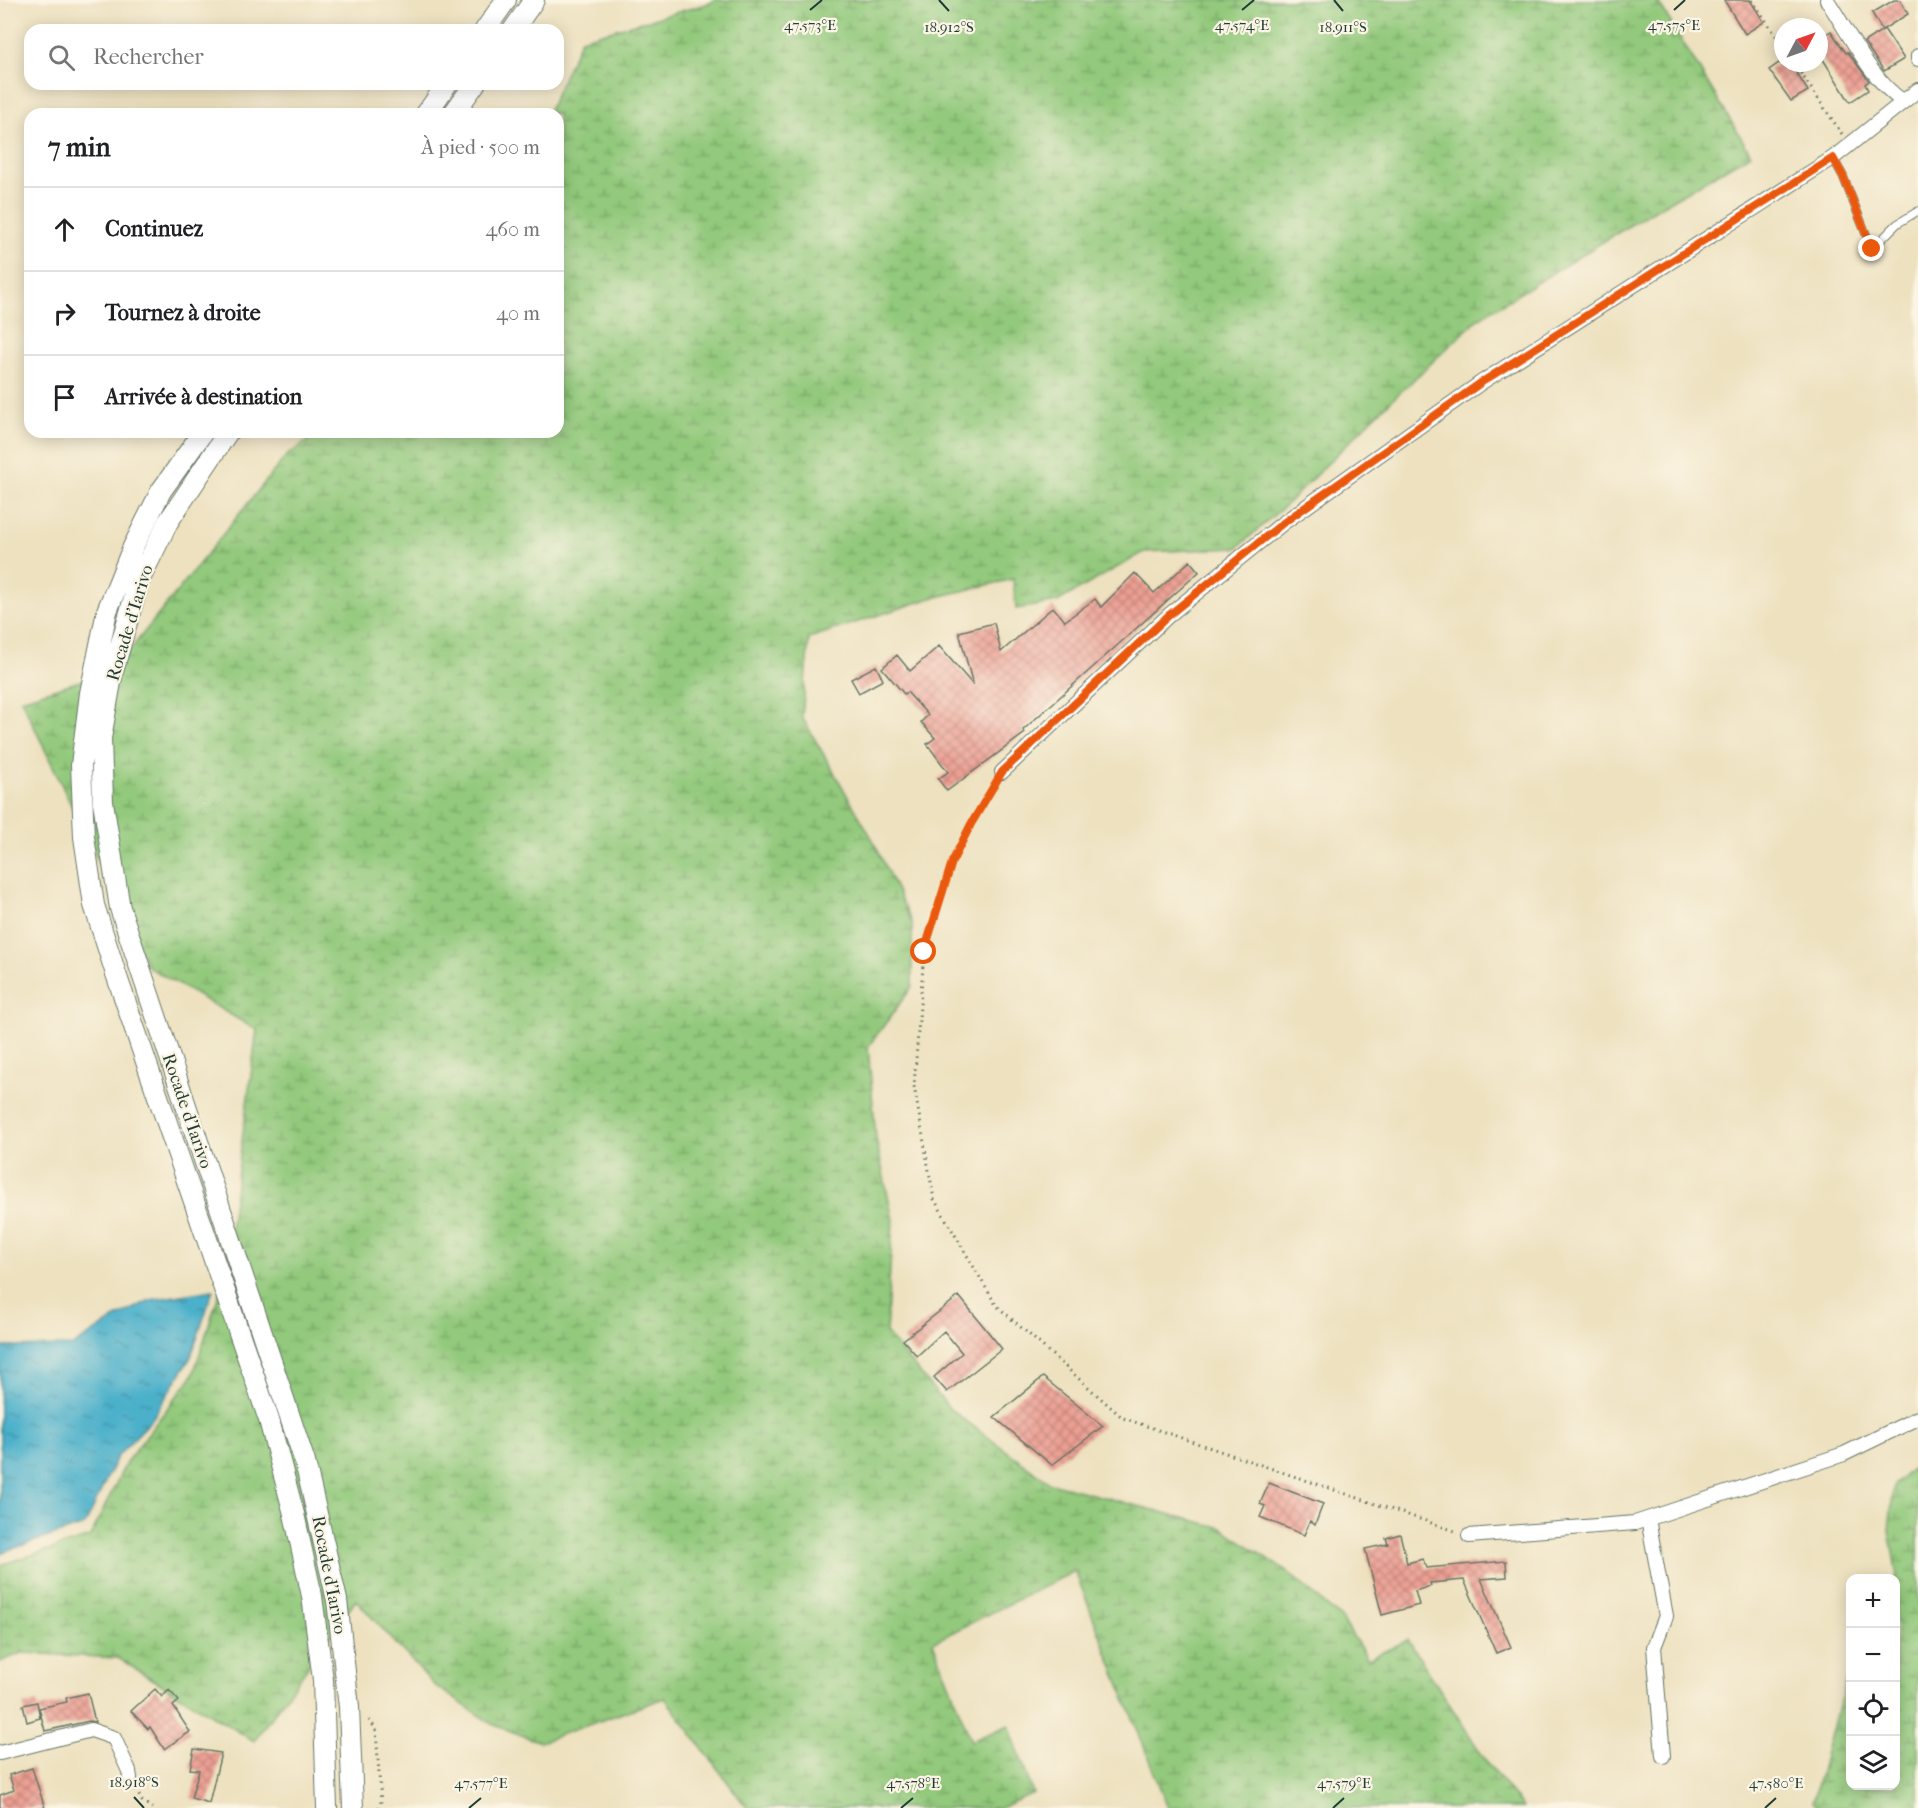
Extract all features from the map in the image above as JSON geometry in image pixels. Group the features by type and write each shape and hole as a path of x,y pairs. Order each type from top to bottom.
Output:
{"main road":[{"path":"489,24 506,0"},
{"path":"517,24 534,0"},
{"path":"430,108 443,90"},
{"path":"457,108 471,90"},
{"name":"Rocade d'Iarivo","path":"198,438 161,491 133,547 107,611 90,693 81,765 84,837 94,905 100,925 269,1420 294,1514 312,1596 323,1680 327,1808"},
{"name":"Rocade d'Iarivo","path":"224,438 168,522 139,581 112,671 101,738 103,802 120,908 305,1462 337,1600 349,1707 353,1808"}],"street":[{"path":"1827,0 1878,79 1893,95 1903,101"},
{"path":"1002,772 1169,615 1283,523 1482,382 1833,158 1918,90"},
{"path":"1468,1536 1635,1523 1844,1454 1918,1418"},
{"path":"1648,1519 1666,1616 1654,1647 1663,1756"},
{"path":"0,1754 91,1730 114,1738 130,1778"}],"lane":[{"path":"1833,158 1843,176 1872,249 1898,224 1918,211"}],"path":[{"path":"1752,0 1774,33"},
{"path":"1800,72 1848,144"},
{"path":"1002,772 971,824 952,862 924,952 914,1086 934,1199 996,1305 1123,1418 1468,1536"},
{"path":"369,1720 376,1729 381,1803 378,1808"},
{"path":"130,1778 142,1801 152,1808"}],"green space":[{"path":"713,0 1657,0 1751,154 1653,211 1478,319 1375,416 1289,502 1237,548 1144,552 1057,602 1016,609 1013,579 928,599 809,638 802,717 873,840 912,923 912,987 868,1047 876,1139 893,1220 886,1333 950,1409 1050,1483 1222,1528 1290,1574 1341,1618 1368,1659 1408,1640 1488,1764 1523,1808 1168,1808 1075,1571 933,1642 971,1741 1009,1725 1033,1793 1000,1808 747,1808 665,1698 540,1742 492,1724 434,1685 356,1600 254,1741 118,1658 22,1653 0,1662 0,1565 90,1537 127,1461 193,1375 223,1281 257,1030 148,967 21,699 113,671 286,456 312,438 564,438 564,108 550,108 558,90 564,90 564,76 581,39 710,3"},
{"path":"1918,1464 1918,1808 1819,1808 1813,1802 1846,1684 1846,1790 1900,1790 1900,1574 1897,1574 1889,1530 1894,1485"}],"water":[{"path":"213,1290 191,1357 152,1419 117,1457 85,1525 0,1553 0,1347 73,1346 114,1319 150,1300"}],"building":[{"path":"1724,0 1750,0 1764,22 1745,34"},
{"path":"1894,0 1900,0 1908,14 1882,30 1872,13"},
{"path":"1884,29 1904,59 1884,71 1864,42"},
{"path":"1831,31 1869,81 1865,84 1868,90 1850,102 1828,67 1828,33"},
{"path":"1774,66 1774,72 1796,72 1808,91 1791,101 1769,70"},
{"path":"1190,561 1199,572 1023,730 1025,733 947,791 938,779 948,772 927,744 935,738 921,722 928,715 907,692 904,694 882,668 897,655 910,671 939,646 973,685 959,632 994,623 1001,652 1053,607 1065,621 1095,599 1101,607 1135,573 1154,593"},
{"path":"876,666 883,680 859,693 851,679"},
{"path":"959,1296 1002,1349 947,1392 934,1377 962,1353 944,1331 917,1356 903,1340"},
{"path":"1043,1377 1103,1426 1052,1465 994,1417"},
{"path":"1269,1483 1323,1504 1315,1525 1310,1521 1304,1535 1260,1517 1265,1506 1260,1504"},
{"path":"1400,1534 1407,1563 1423,1559 1426,1568 1506,1561 1507,1577 1481,1579 1511,1647 1496,1653 1464,1580 1430,1583 1431,1586 1415,1591 1419,1605 1382,1615 1365,1549 1388,1544 1386,1538"},
{"path":"155,1689 162,1697 169,1690 179,1701 173,1706 190,1732 164,1749 150,1727 148,1729 131,1711"},
{"path":"88,1693 95,1722 89,1721 45,1731 39,1708 67,1702 66,1698"},
{"path":"37,1702 40,1718 27,1722 23,1705"},
{"path":"194,1749 221,1753 209,1803 191,1798 199,1770 190,1769"},
{"path":"32,1768 45,1808 0,1808 0,1795 14,1790 9,1775"}],"route":[{"path":"924,952 952,862 971,824 1002,772 1169,615 1283,523 1482,382 1833,158 1843,176 1872,249"}]}
